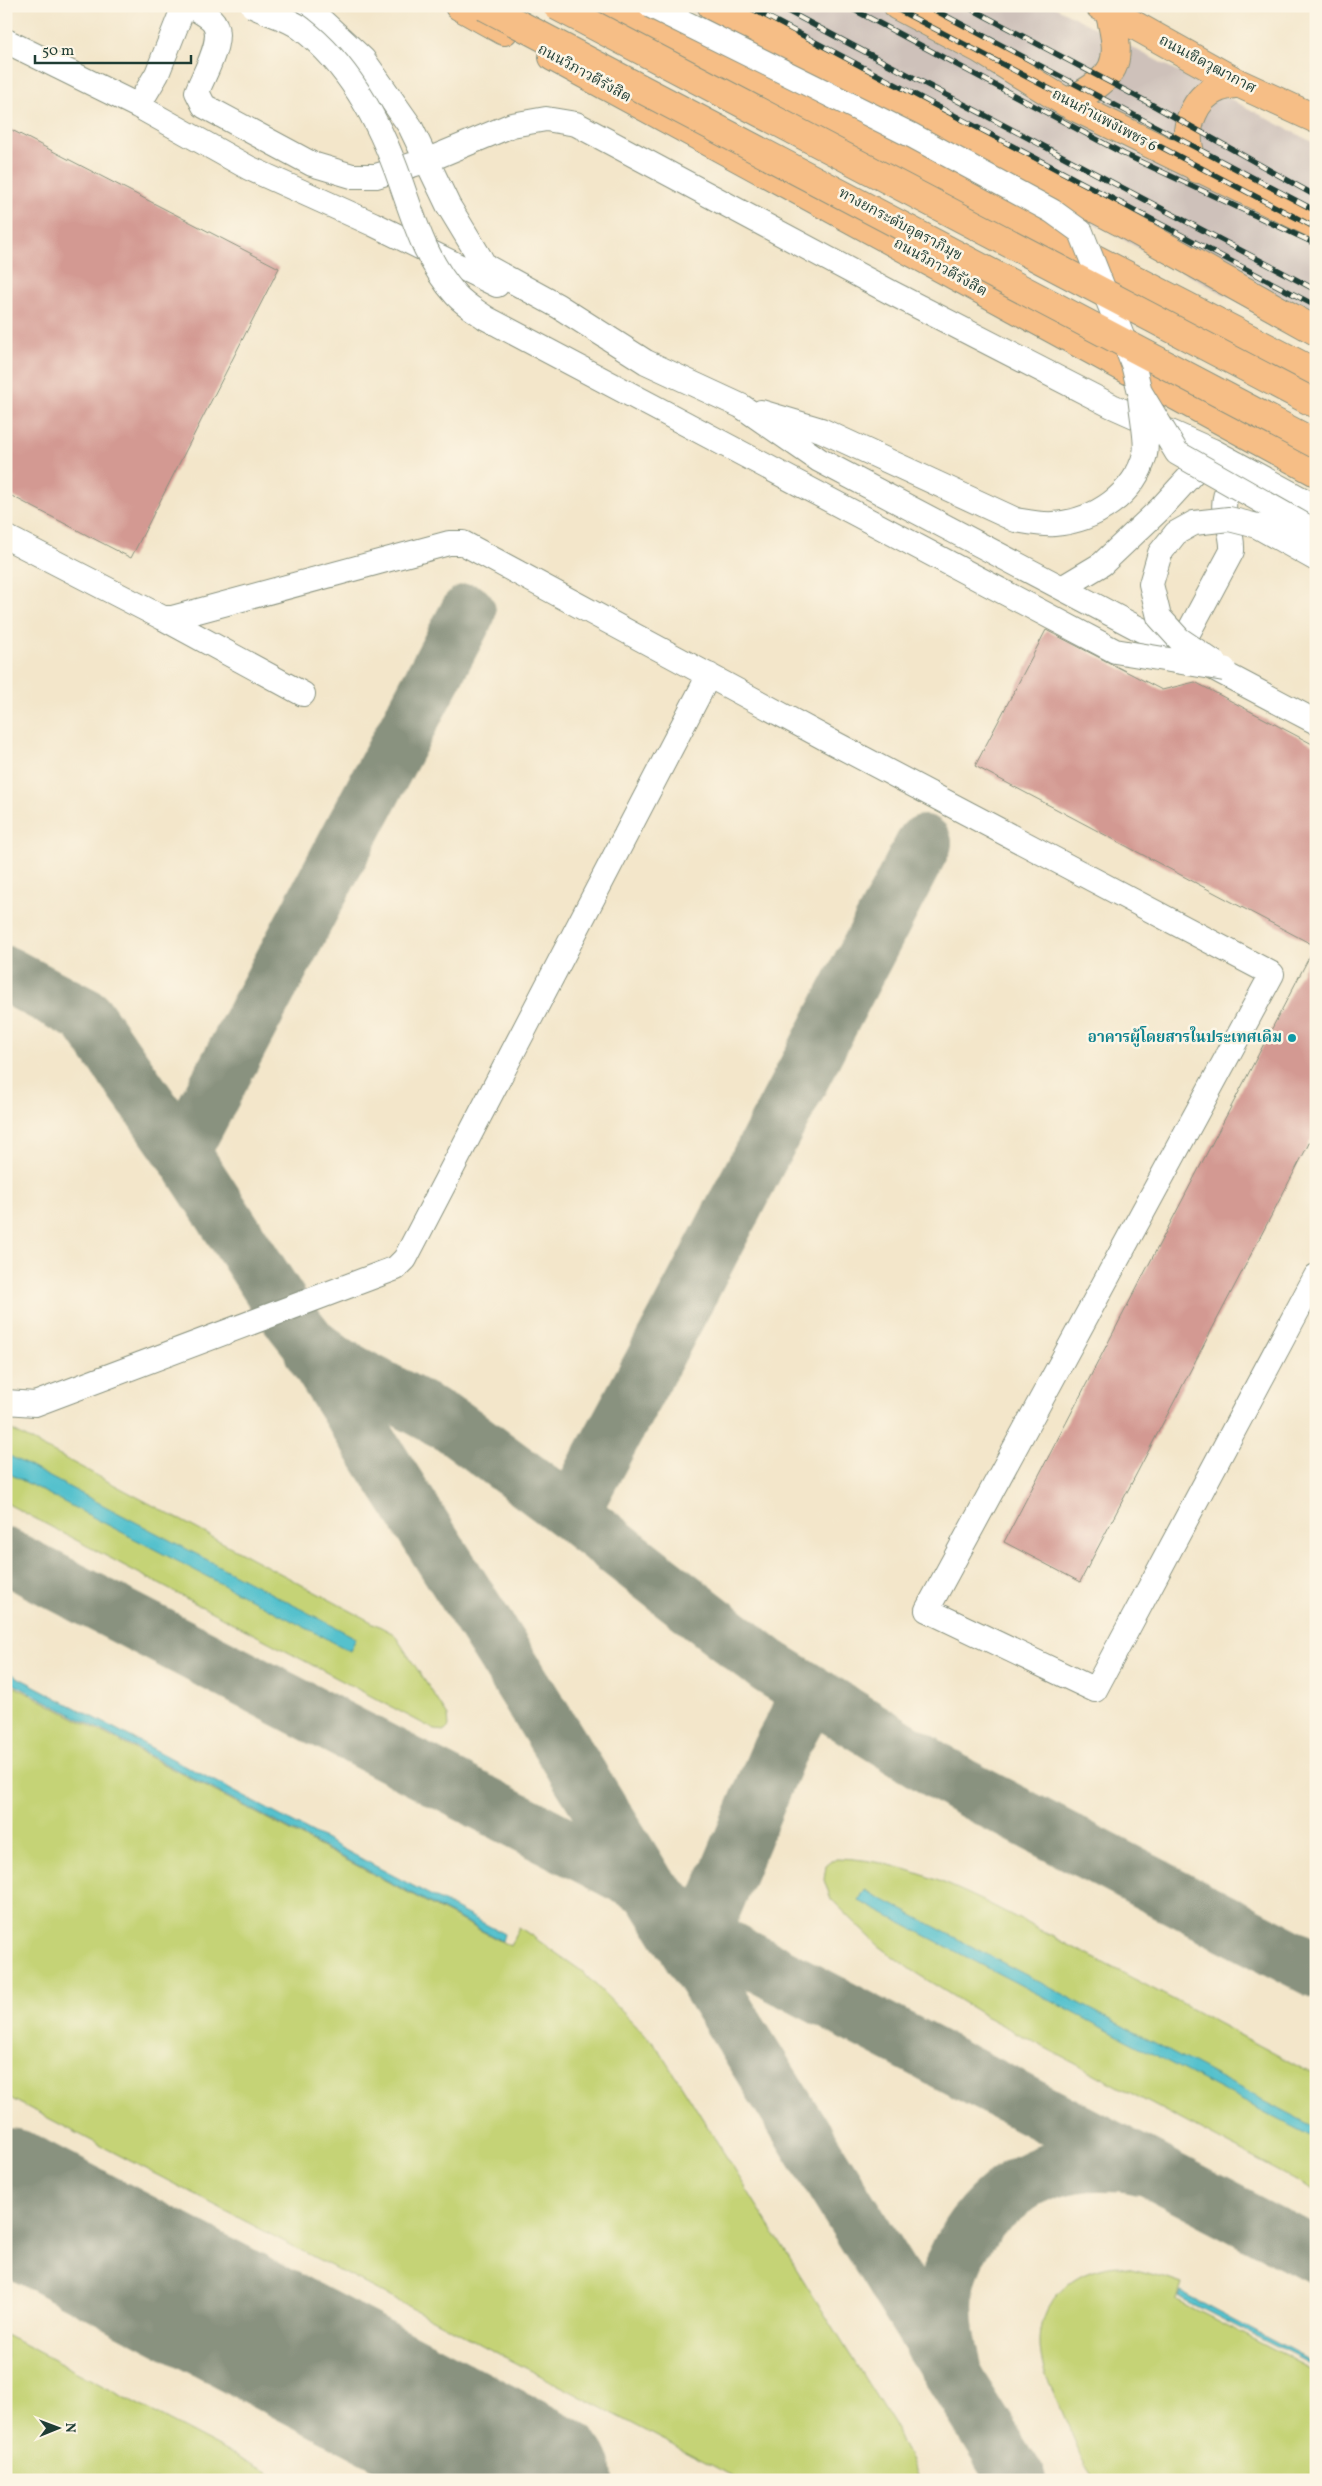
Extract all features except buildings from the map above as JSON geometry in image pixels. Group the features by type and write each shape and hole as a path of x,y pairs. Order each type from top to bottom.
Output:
{"main road":[{"name":"ถนนวิภาวดีรังสิต","path":"460,6 1316,472"},
{"name":"ทางยกระดับอุตราภิมุข","path":"484,6 1316,444"},
{"path":"557,6 1316,404"},
{"path":"606,6 1316,373"},
{"path":"712,6 1119,221 1316,331"},
{"name":"ถนนกำแพงเพชร 6","path":"898,6 980,49 1067,103 1198,169 1316,225"},
{"path":"1067,103 1098,86 1108,75 1115,60 1116,39 1104,9"},
{"name":"ถนนเชิดวุฒากาศ","path":"1104,9 1238,83 1316,119"},
{"path":"1198,169 1189,148 1188,131 1193,113 1201,98 1216,89 1238,83"}],"lane":[{"path":"138,106 157,74 184,6"},
{"path":"191,6 211,20 216,27 218,42 197,92 204,106 312,164 352,176 376,176 428,160 512,125 546,119 576,124 892,293 1112,406 1213,451 1316,506"},
{"path":"253,6 300,27 335,60 364,100 383,137 401,182 416,228 436,268 457,296 486,318 1115,651 1224,670"},
{"path":"306,6 363,59 410,126 428,160 448,206 485,266 558,306 646,362 741,406 821,430 1016,520 1054,524 1082,519 1108,506 1132,483 1145,452 1140,392 1134,364 1081,232 1052,211 913,136 651,6"},
{"path":"6,41 138,106 249,168 373,224 497,285 558,306"},
{"path":"1140,392 1178,452 1316,532"},
{"path":"741,406 819,460 1316,722"},
{"path":"1062,588 1102,564 1159,510 1213,451 1237,430"},
{"path":"1179,650 1232,551 1233,539 1224,513 1224,498 1237,464"},
{"path":"1316,559 1257,526 1229,519 1194,523 1176,534 1160,553 1151,584 1159,617 1179,639 1224,670 1316,718"},
{"path":"6,537 163,618 303,694"},
{"path":"163,618 172,618 449,543 463,542 1272,974 927,1610 1095,1690 1316,1276"},
{"path":"6,1402 34,1404 396,1268 405,1259 709,675"}],"shaded area":[{"path":"681,6 1053,6 1316,144 1316,344 868,101"}],"green space":[{"path":"6,1427 394,1634 448,1716 449,1727 445,1731 435,1730 6,1503"},
{"path":"6,1682 510,1946 519,1927 583,1972 659,2049 897,2430 919,2480 740,2480 6,2096"},
{"path":"836,1858 866,1860 895,1866 953,1887 1008,1913 1316,2076 1316,2191 985,2016 911,1970 878,1945 831,1899 824,1880 826,1866"},
{"path":"1119,2266 1156,2275 1182,2284 1177,2300 1316,2372 1316,2480 1095,2480 1085,2465 1045,2373 1040,2346 1042,2328 1047,2311 1056,2296 1068,2284 1083,2275 1100,2269"},
{"path":"6,2335 282,2480 6,2480"}],"water":[{"path":"6,1454 356,1638 350,1651 6,1472"},
{"path":"6,1671 504,1934 502,1941 6,1680"},
{"path":"865,1890 1316,2128 1316,2139 859,1901"},
{"path":"1181,2292 1316,2364 1316,2367 1179,2297"}],"taxiway":[{"path":"182,1152 468,612"},
{"path":"571,1513 681,1309 924,843"},
{"path":"6,974 86,1016 182,1152 289,1317 311,1345 336,1364 455,1427 571,1513 768,1666 960,1785 1316,1970"},
{"path":"312,1352 502,1651 1018,2480"},
{"path":"6,1556 648,1888 702,1935 1316,2256"},
{"path":"702,1935 779,1751 811,1693"},
{"path":"954,2368 945,2319 948,2282 961,2247 975,2226 991,2208 1009,2192 1053,2170 1077,2165 1102,2163 1126,2164 1139,2167"}],"runway":[{"path":"6,2198 543,2480"}],"railway":[{"path":"747,6 1316,306"},
{"path":"778,6 1316,290"},
{"path":"847,6 1124,154 1316,244"},
{"path":"891,6 1316,228"},
{"path":"927,6 1316,211"},
{"path":"966,6 1149,103 1316,196"}],"place":[{"name":"อาคารผู้โดยสารในประเทศเดิม","path":"1292,1038"}]}
